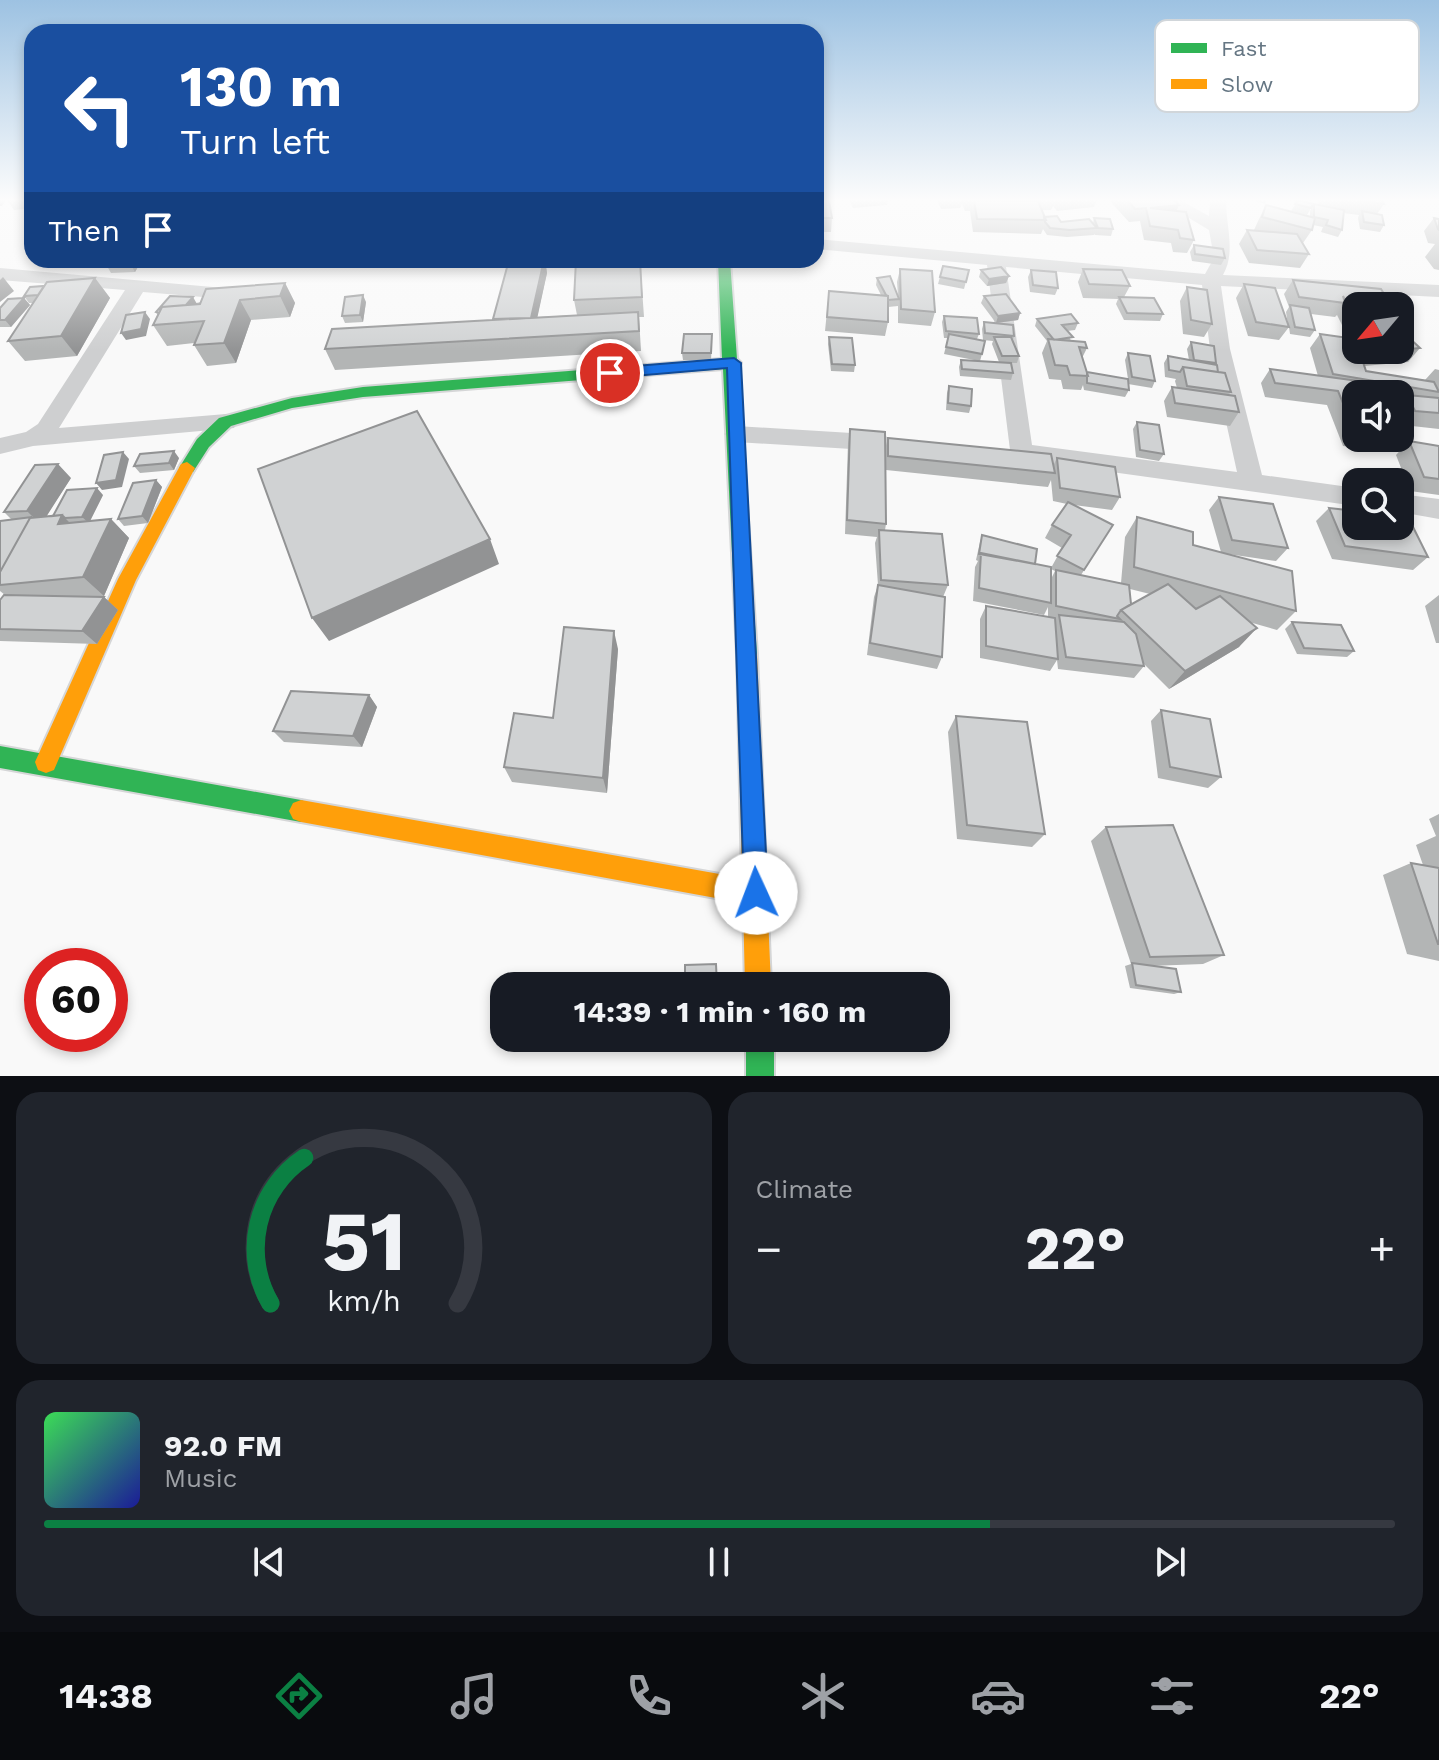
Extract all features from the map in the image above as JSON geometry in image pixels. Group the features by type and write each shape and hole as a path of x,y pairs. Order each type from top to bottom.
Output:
{"street":[{"path":"886,250 1211,280 1439,291"},
{"path":"1221,250 1223,258 1211,280 1220,349 1251,482"},
{"path":"996,260 1021,452"},
{"path":"725,268 734,363 758,972"},
{"path":"0,274 256,295"},
{"path":"33,438 46,430 138,285"},
{"path":"0,446 33,438 226,422 306,400 363,392 734,363"},
{"path":"46,762 166,501 205,441 226,422"},
{"path":"736,434 910,445"},
{"path":"989,450 1342,495"},
{"path":"1414,505 1439,509"},
{"path":"0,757 46,762 756,893"},
{"path":"760,1052 760,1076"}],"building":[{"path":"1195,250 1223,250 1225,258 1195,254"},
{"path":"1260,250 1307,250 1309,254"},
{"path":"943,266 969,270 966,282 940,277"},
{"path":"1001,267 1009,276 989,279 981,270"},
{"path":"507,268 542,268 531,318 493,319"},
{"path":"576,268 640,268 642,297 574,300"},
{"path":"900,269 932,271 935,312 901,309"},
{"path":"1083,269 1122,270 1130,286 1089,284"},
{"path":"1031,270 1056,272 1058,288 1033,285"},
{"path":"890,276 899,299 888,300 877,278"},
{"path":"95,278 61,336 8,341 47,282"},
{"path":"1293,280 1381,289 1383,292 1342,292 1342,303 1299,297"},
{"path":"285,283 280,296 240,300 224,343 194,345 204,321 153,325 162,307 200,304 206,289"},
{"path":"1244,284 1275,288 1289,327 1256,322"},
{"path":"44,286 38,295 24,296 30,287"},
{"path":"1187,287 1207,290 1212,324 1191,320"},
{"path":"829,291 888,296 888,322 827,317"},
{"path":"1006,294 1020,313 998,316 984,296"},
{"path":"363,295 360,315 342,316 345,297"},
{"path":"170,296 193,297 186,305 162,307 159,313 156,312"},
{"path":"1119,297 1154,298 1163,314 1127,313"},
{"path":"24,298 5,320 0,320 0,308 8,299"},
{"path":"1290,305 1309,308 1315,330 1295,327"},
{"path":"145,312 141,329 121,333 126,315"},
{"path":"638,312 639,331 325,349 332,329"},
{"path":"1071,314 1078,323 1062,325 1073,337 1054,340 1037,319"},
{"path":"944,316 977,318 979,334 946,331"},
{"path":"984,322 1013,325 1014,336 985,333"},
{"path":"684,334 712,334 711,353 682,353"},
{"path":"949,334 985,341 982,354 946,347"},
{"path":"1320,334 1342,337 1342,364 1364,364 1366,371 1434,382 1439,392 1414,388 1414,380 1368,380 1333,374"},
{"path":"829,337 852,338 855,365 832,364"},
{"path":"994,337 1011,337 1019,356 1002,356"},
{"path":"1048,339 1085,342 1087,348 1079,347 1088,376 1070,375 1067,366 1055,365"},
{"path":"1191,342 1214,346 1216,363 1194,360"},
{"path":"1128,353 1150,356 1155,381 1132,377"},
{"path":"1168,356 1217,365 1218,372 1183,367 1180,372 1169,370"},
{"path":"961,360 1011,363 1013,373 962,369"},
{"path":"1183,367 1225,373 1231,392 1187,386"},
{"path":"1270,369 1351,380 1342,380 1342,401 1338,391 1275,383"},
{"path":"1087,372 1128,379 1129,390 1087,383"},
{"path":"949,386 972,389 971,406 948,403"},
{"path":"1172,387 1235,396 1239,412 1175,403"},
{"path":"1414,396 1439,398 1439,413 1415,411"},
{"path":"417,411 490,539 312,618 258,469"},
{"path":"1137,422 1159,425 1164,454 1140,450"},
{"path":"850,429 885,432 886,524 847,520"},
{"path":"888,438 1051,454 1055,473 888,456"},
{"path":"1414,442 1439,446 1439,479 1424,477 1414,452"},
{"path":"174,451 169,463 134,466 140,454"},
{"path":"123,452 116,480 96,483 104,455"},
{"path":"1057,458 1115,467 1120,497 1060,488"},
{"path":"58,464 27,511 4,512 35,465"},
{"path":"156,480 142,516 118,519 133,483"},
{"path":"97,488 82,517 53,516 67,490"},
{"path":"1219,497 1273,504 1288,548 1232,540"},
{"path":"1068,502 1113,525 1084,570 1057,556 1071,535 1052,525"},
{"path":"1329,508 1342,509 1342,539"},
{"path":"62,515 58,524 111,519 83,577 0,585 0,572 30,518"},
{"path":"1137,517 1193,532 1193,545 1292,571 1296,611 1134,567"},
{"path":"30,518 0,572 0,521"},
{"path":"1414,529 1428,557 1345,546 1342,540 1414,540"},
{"path":"879,530 942,534 948,585 881,580"},
{"path":"982,535 1037,549 1035,564 979,554"},
{"path":"981,553 1051,567 1051,603 979,588"},
{"path":"1056,570 1129,585 1131,604 1121,610 1117,616 1120,619 1056,606"},
{"path":"1168,584 1196,609 1220,596 1257,628 1185,671 1121,610"},
{"path":"878,585 945,597 942,657 870,643"},
{"path":"4,595 104,597 82,631 0,629 0,600"},
{"path":"986,606 1055,618 1058,659 986,646"},
{"path":"1059,615 1124,622 1136,634 1144,666 1066,657"},
{"path":"1292,622 1341,625 1354,651 1304,648"},
{"path":"564,627 614,631 603,778 504,767 514,713 553,718"},
{"path":"291,691 369,695 353,736 273,731"},
{"path":"1161,710 1210,719 1221,777 1170,767"},
{"path":"956,716 1027,722 1045,834 967,825"},
{"path":"1173,825 1224,955 1150,957 1106,827"},
{"path":"1411,863 1439,868 1439,944 1438,944"},
{"path":"1132,963 1176,969 1181,992 1136,985"},
{"path":"716,964 716,972 685,972 685,965"}],"traffic: fast":[{"path":"724,268 747,655"},
{"path":"187,468 203,443 225,422 292,403 363,392 734,363"},
{"path":"0,757 301,811"},
{"path":"760,1052 760,1076"}],"traffic: slow":[{"path":"46,762 127,579 187,468"},
{"path":"747,655 758,972"},
{"path":"301,811 756,893"}],"route":[{"path":"610,373 734,363 756,893"}]}
